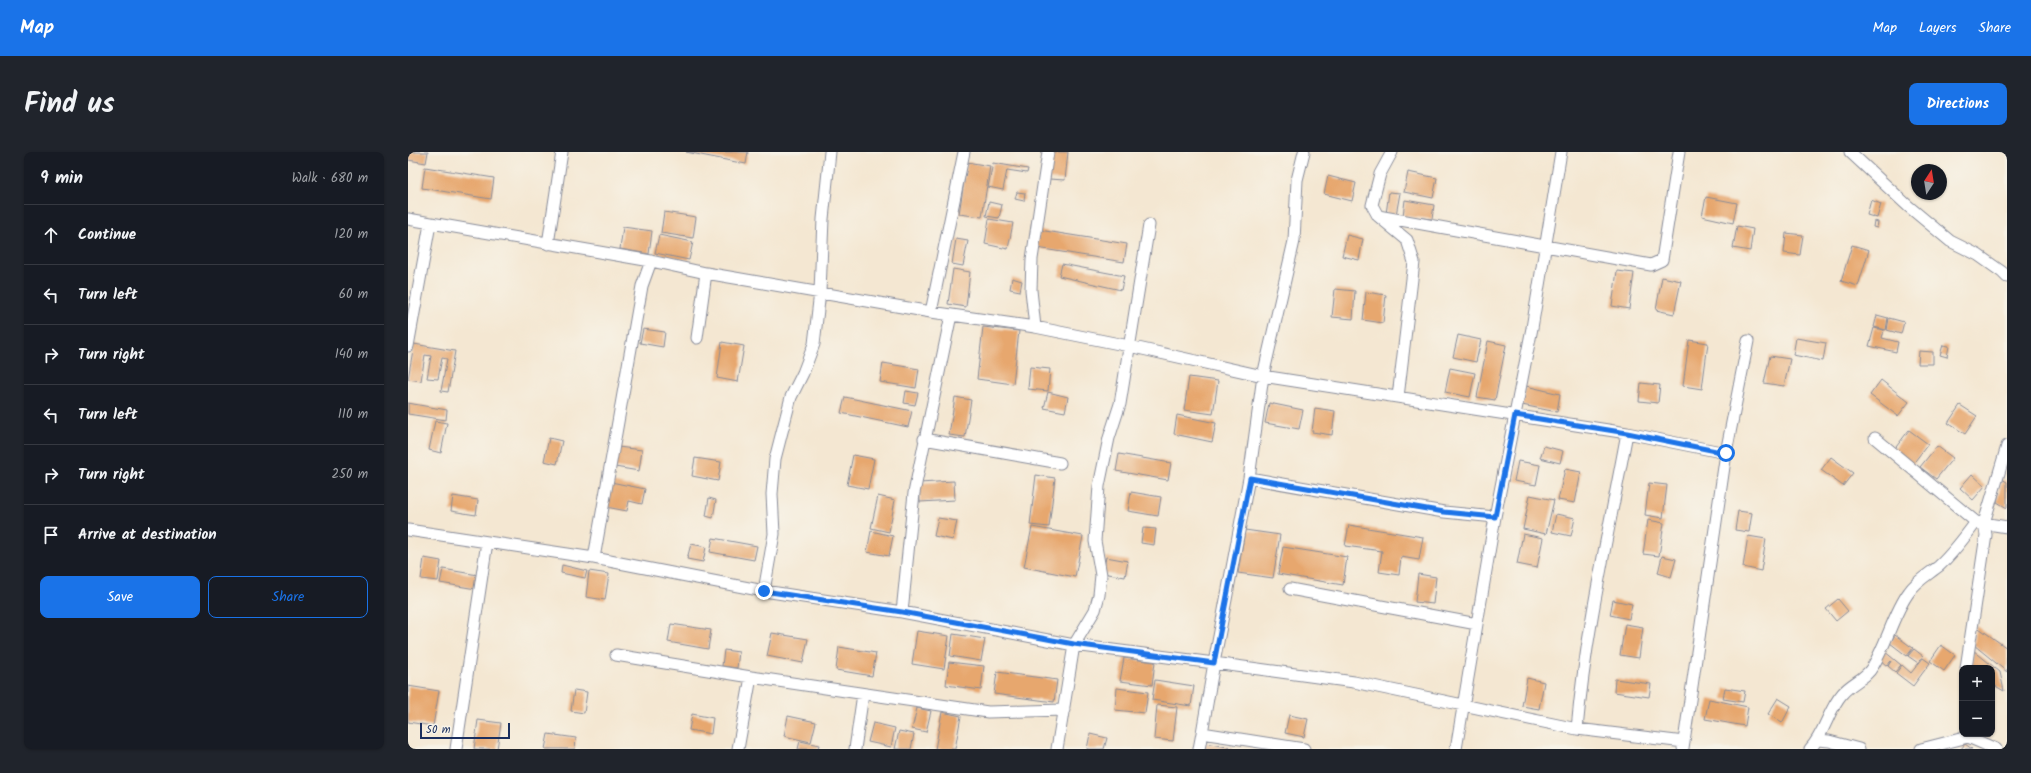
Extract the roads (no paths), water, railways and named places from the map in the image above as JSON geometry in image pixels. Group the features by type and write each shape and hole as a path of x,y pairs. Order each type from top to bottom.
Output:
{"street":[{"path":"548,244 562,152"},
{"path":"764,591 774,534 772,494 775,459 790,397 803,373 814,344 820,292 823,219 830,152"},
{"path":"931,312 964,152"},
{"path":"1035,327 1031,290 1032,259 1048,152"},
{"path":"1200,749 1214,663 1250,478 1263,376 1294,241 1297,180 1304,152"},
{"path":"1392,152 1380,174 1372,205 1378,216 1407,240 1414,262 1398,397"},
{"path":"1456,749 1495,517 1546,246 1561,152"},
{"path":"1378,216 1652,265 1662,260 1679,152"},
{"path":"1850,152 1908,206 1950,241 1978,255 2007,277"},
{"path":"408,219 931,312 1035,327 1263,376 1627,433 1726,453"},
{"path":"408,346 430,224"},
{"path":"1057,749 1074,644 1095,610 1099,595 1101,574 1094,541 1098,486 1120,404 1149,225"},
{"path":"594,558 642,286 651,261"},
{"path":"697,338 706,273"},
{"path":"902,612 914,493 951,315"},
{"path":"408,530 594,558 764,591 902,612 1074,644 1354,682 1577,729 1684,746 1726,453 1748,340"},
{"path":"1577,729 1580,691 1627,433"},
{"path":"1875,438 1980,522 1986,535 1966,665"},
{"path":"924,439 1060,463"},
{"path":"1810,749 1818,740 1834,705 1842,694 1853,683 1866,676 1873,667 1888,637 1900,607 1909,591 1938,566 1980,522 2007,446"},
{"path":"1250,478 1444,512 1495,517"},
{"path":"1980,522 2007,527"},
{"path":"456,749 487,542"},
{"path":"1290,589 1477,624"},
{"path":"616,655 751,677 988,712 1064,710"},
{"path":"738,749 751,677"},
{"path":"855,749 863,694"},
{"path":"1202,733 1304,749"},
{"path":"1921,749 1961,737"},
{"path":"1972,737 1996,749"},
{"path":"1818,740 1830,741 1859,749"}]}
